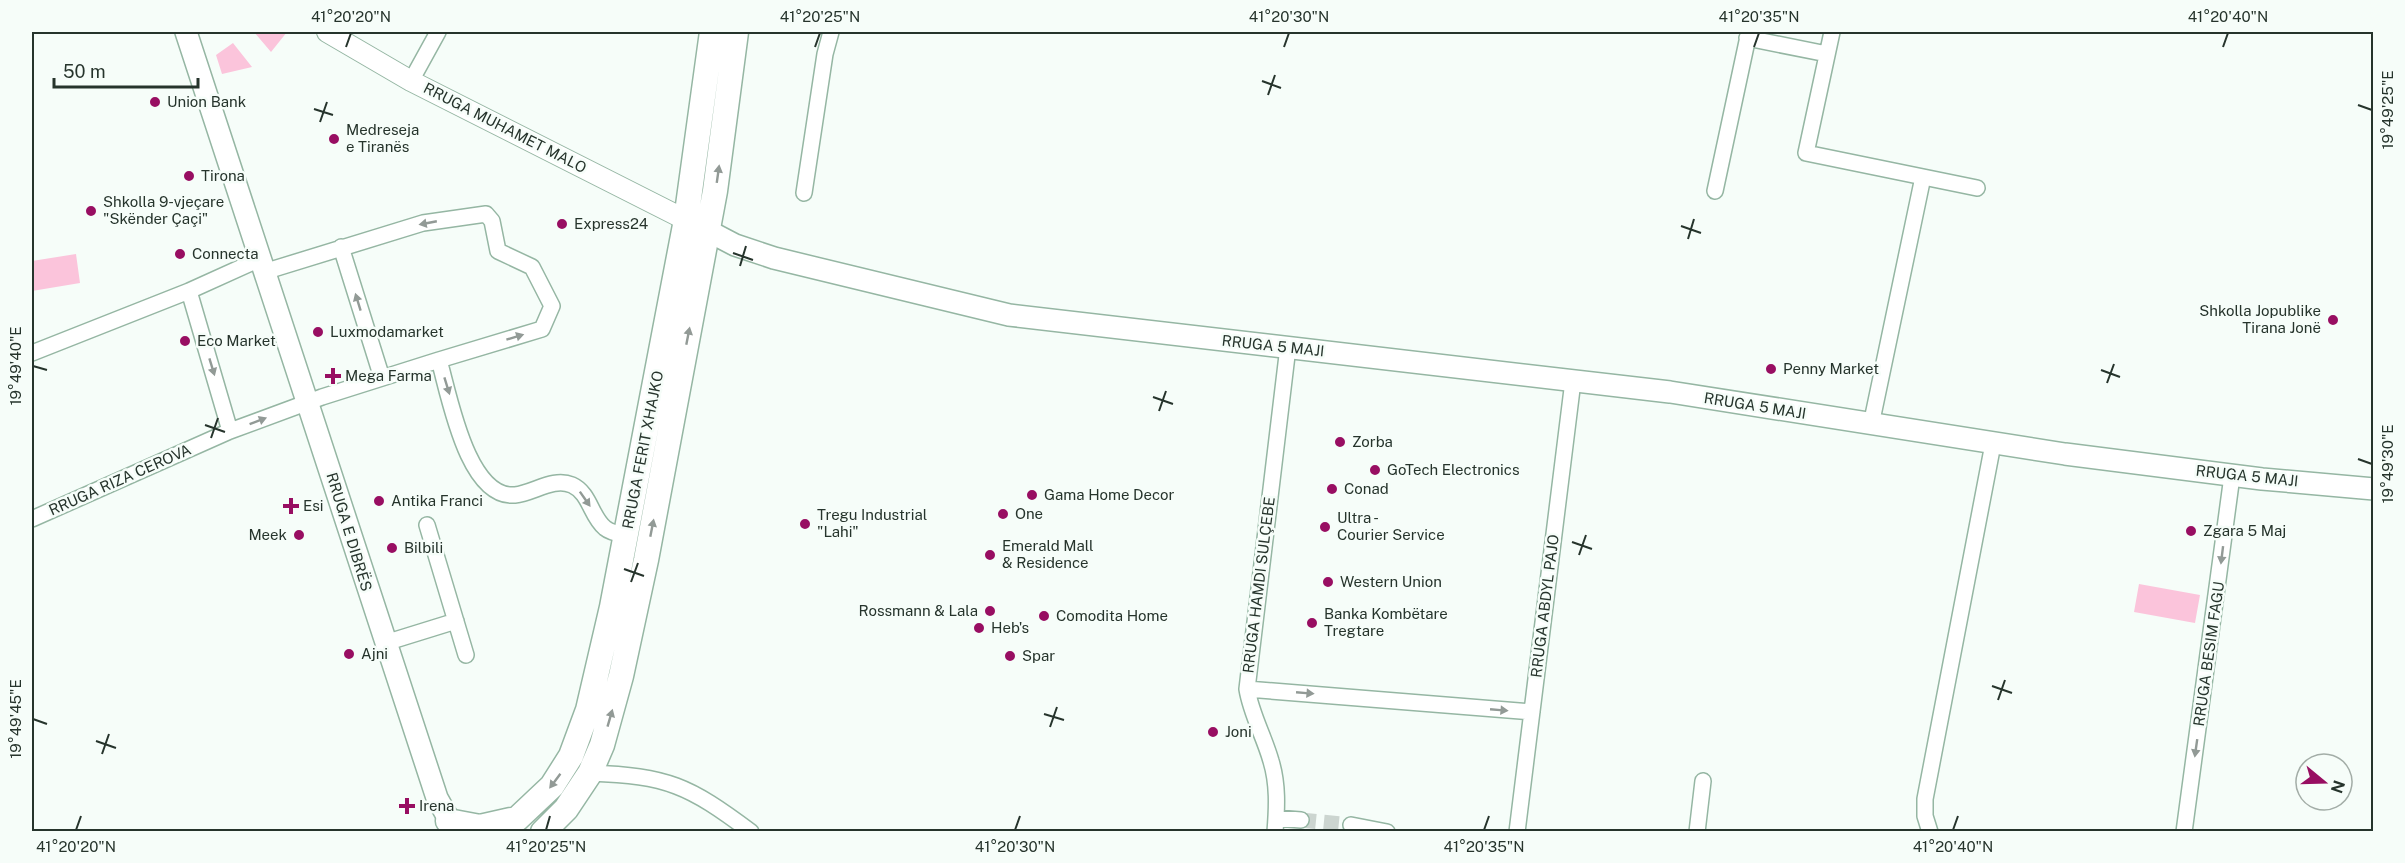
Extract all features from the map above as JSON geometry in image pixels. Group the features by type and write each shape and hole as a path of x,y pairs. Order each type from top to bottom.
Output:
{"main road":[{"name":"RRUGA E DIBRËS","path":"186,32 309,402 385,643 446,822"},
{"name":"RRUGA FERIT XHAJKO","path":"495,831 517,819 552,786 571,756 581,732 595,684 627,535 686,220 712,32"},
{"name":"RRUGA FERIT XHAJKO","path":"543,831 566,809 590,773 610,718 633,619 708,232 736,32"},
{"name":"RRUGA 5 MAJI","path":"686,220 708,232 774,258 1009,315 1670,392 1993,444 2232,476 2373,489"},
{"path":"446,822 480,827 517,819"}],"street":[{"name":"RRUGA MUHAMET MALO","path":"327,32 411,81 686,220"},
{"path":"411,81 438,32"},
{"path":"804,194 825,54 831,32"},
{"path":"1832,32 1806,153 1977,188"},
{"path":"1715,191 1748,35 1827,54"},
{"path":"1871,425 1923,177"},
{"name":"RRUGA RIZA CEROVA","path":"32,519 231,431 381,378 542,329 552,306 532,267 498,251 492,221 486,214 423,223 341,247"},
{"path":"32,353 264,264 341,247 381,378"},
{"path":"189,291 231,431"},
{"name":"RRUGA HAMDI SULÇEBE","path":"1288,347 1247,688 1255,722 1271,759 1277,788 1276,825 1301,820"},
{"path":"439,360 468,456 485,483 514,495 555,483 574,486 582,493 603,526 627,535"},
{"name":"RRUGA ABDYL PAJO","path":"1517,831 1573,381"},
{"path":"1930,831 1925,816 1925,799 1993,444"},
{"name":"RRUGA BESIM FAGU","path":"2184,831 2232,476"},
{"path":"427,525 466,655"},
{"path":"385,643 456,621"},
{"path":"1247,688 1532,712"},
{"path":"590,773 655,778 682,786 710,802 751,831"},
{"path":"1697,831 1703,781"},
{"path":"1351,825 1382,830"}],"shaded area":[{"path":"254,32 287,32 271,52"},
{"path":"233,43 252,67 222,74 216,55"},
{"path":"76,254 80,283 32,291 32,261"},
{"path":"2139,584 2200,595 2195,623 2134,612"}],"tunnel":[{"path":"1301,820 1351,825"}],"place":[{"name":"Union Bank","path":"155,102"},
{"name":"Medreseja e Tiranës","path":"334,139"},
{"name":"Tirona","path":"189,176"},
{"name":"Shkolla 9-vjeçare \"Skënder Çaçi\"","path":"91,211"},
{"name":"Express24","path":"562,224"},
{"name":"Connecta","path":"180,254"},
{"name":"Shkolla Jopublike Tirana Jonë","path":"2333,320"},
{"name":"Luxmodamarket","path":"318,332"},
{"name":"Eco Market","path":"185,341"},
{"name":"Penny Market","path":"1771,369"},
{"name":"Mega Farma","path":"333,376"},
{"name":"Zorba","path":"1340,442"},
{"name":"GoTech Electronics","path":"1375,470"},
{"name":"Conad","path":"1332,489"},
{"name":"Gama Home Decor","path":"1032,495"},
{"name":"Antika Franci","path":"379,501"},
{"name":"Esi","path":"291,506"},
{"name":"One","path":"1003,514"},
{"name":"Tregu Industrial \"Lahi\"","path":"805,524"},
{"name":"Ultra - Courier Service","path":"1325,527"},
{"name":"Zgara 5 Maj","path":"2191,531"},
{"name":"Meek","path":"299,535"},
{"name":"Bilbili","path":"392,548"},
{"name":"Emerald Mall & Residence","path":"990,555"},
{"name":"Western Union","path":"1328,582"},
{"name":"Rossmann & Lala","path":"990,611"},
{"name":"Comodita Home","path":"1044,616"},
{"name":"Banka Kombëtare Tregtare","path":"1312,623"},
{"name":"Heb's","path":"979,628"},
{"name":"Ajni","path":"349,654"},
{"name":"Spar","path":"1010,656"},
{"name":"Joni","path":"1213,732"},
{"name":"Irena","path":"407,806"}]}
